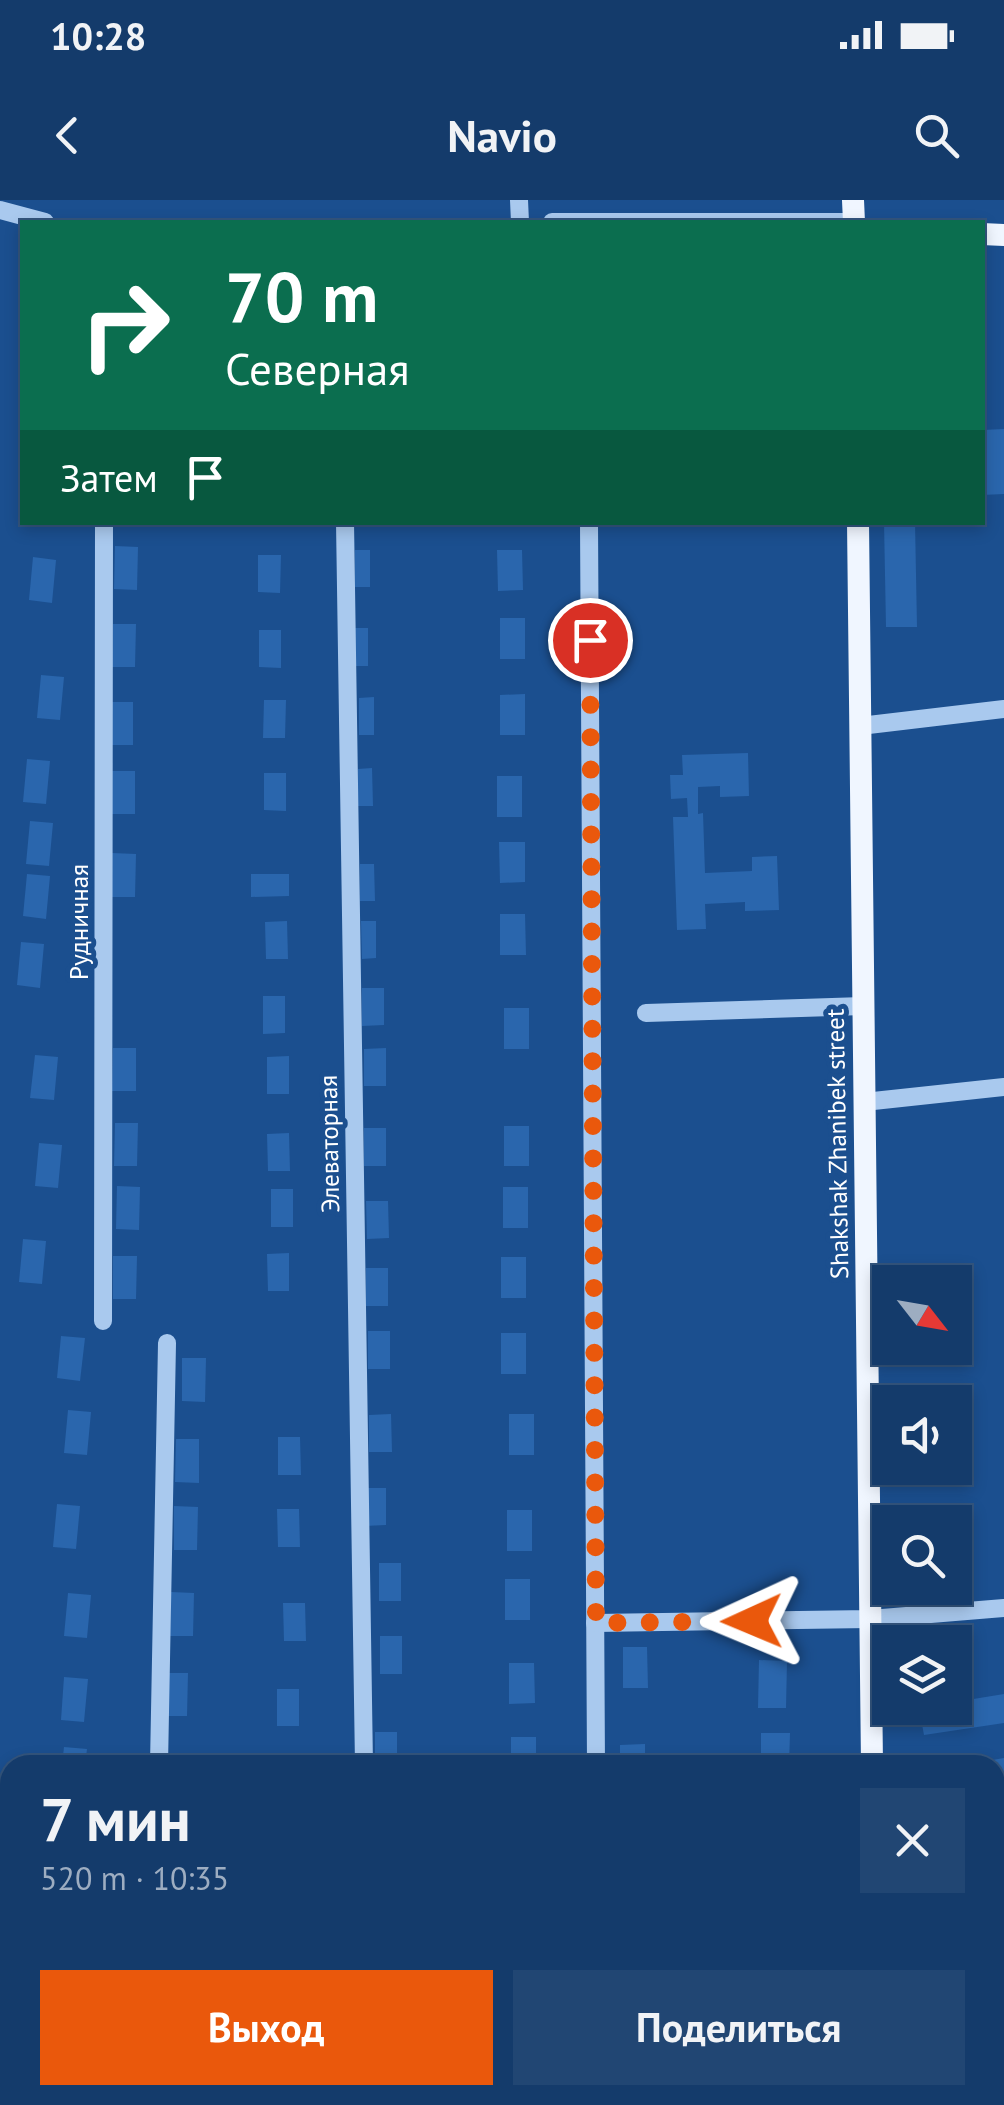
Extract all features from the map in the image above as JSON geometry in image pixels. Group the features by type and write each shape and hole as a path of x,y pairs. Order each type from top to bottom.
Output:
{"main road":[{"name":"Shakshak Zhanibek street","path":"858,525 872,1755"}],"street":[{"path":"0,210 37,220"},
{"name":"Рудничная","path":"103,1321 104,525"},
{"name":"Элеваторная","path":"345,525 364,1755"},
{"path":"589,525 596,1755"},
{"path":"860,726 1004,709"},
{"path":"646,1012 863,1006"},
{"path":"864,1102 1004,1087"},
{"path":"159,1755 167,1344"},
{"path":"596,1623 870,1620 1004,1608"}],"building":[{"path":"1004,429 1004,494 985,495 985,430"},
{"path":"884,525 915,525 917,627 886,627"},
{"path":"115,546 138,547 137,590 114,589"},
{"path":"355,550 370,550 370,587 355,587"},
{"path":"497,550 522,550 523,590 498,591"},
{"path":"258,555 281,555 280,593 258,592"},
{"path":"33,557 56,560 52,603 29,600"},
{"path":"500,618 525,618 525,659 500,659"},
{"path":"113,624 136,624 135,667 112,667"},
{"path":"353,628 368,628 368,666 354,666"},
{"path":"259,630 281,630 281,668 259,667"},
{"path":"41,675 64,677 60,720 37,718"},
{"path":"525,694 525,735 500,735 500,695"},
{"path":"374,697 374,735 359,735 359,698"},
{"path":"264,700 286,700 285,738 263,738"},
{"path":"110,702 133,702 133,745 110,745"},
{"path":"748,753 749,796 720,797 720,786 698,787 705,873 752,871 752,857 777,856 779,910 745,911 745,902 705,904 706,929 677,930 673,817 688,817 687,798 671,799 670,775 683,775 682,755"},
{"path":"27,759 50,761 46,804 23,802"},
{"path":"372,768 373,806 358,806 358,769"},
{"path":"112,771 135,771 135,814 111,814"},
{"path":"264,773 286,773 286,811 264,810"},
{"path":"497,776 522,776 522,817 497,817"},
{"path":"30,821 53,823 49,866 26,864"},
{"path":"499,842 525,842 525,882 500,883"},
{"path":"112,853 136,854 135,897 112,897"},
{"path":"360,864 374,864 375,901 360,901"},
{"path":"27,874 50,876 46,919 23,916"},
{"path":"251,874 289,874 289,896 251,897"},
{"path":"500,914 525,914 526,955 500,955"},
{"path":"287,921 288,959 266,959 265,922"},
{"path":"361,921 376,921 376,958 362,959"},
{"path":"21,942 44,944 40,988 17,985"},
{"path":"362,988 384,988 384,1025 362,1026"},
{"path":"263,996 285,996 285,1033 263,1034"},
{"path":"504,1008 529,1008 529,1049 504,1049"},
{"path":"113,1048 136,1048 136,1091 112,1091"},
{"path":"386,1048 386,1086 364,1086 364,1049"},
{"path":"35,1055 58,1057 54,1100 30,1098"},
{"path":"289,1056 289,1094 267,1094 267,1057"},
{"path":"115,1123 138,1123 137,1166 114,1166"},
{"path":"504,1126 529,1126 529,1166 504,1166"},
{"path":"364,1128 386,1128 386,1166 364,1166"},
{"path":"289,1133 290,1171 268,1171 267,1134"},
{"path":"39,1143 62,1145 58,1188 35,1186"},
{"path":"117,1186 140,1187 139,1230 116,1229"},
{"path":"503,1187 528,1187 528,1228 503,1228"},
{"path":"271,1189 293,1189 293,1227 271,1227"},
{"path":"366,1201 388,1201 389,1238 367,1239"},
{"path":"23,1239 46,1241 42,1284 19,1282"},
{"path":"289,1253 289,1291 268,1291 267,1254"},
{"path":"113,1256 137,1256 136,1299 113,1299"},
{"path":"501,1257 526,1257 526,1298 501,1298"},
{"path":"366,1268 388,1268 388,1306 366,1306"},
{"path":"368,1331 390,1331 390,1369 368,1369"},
{"path":"501,1333 526,1333 526,1374 501,1374"},
{"path":"61,1336 85,1338 80,1381 57,1378"},
{"path":"182,1358 206,1358 205,1402 182,1401"},
{"path":"68,1410 91,1412 87,1455 64,1453"},
{"path":"391,1414 392,1452 369,1452 369,1415"},
{"path":"509,1414 534,1414 534,1455 509,1455"},
{"path":"278,1437 300,1437 301,1475 278,1475"},
{"path":"176,1439 199,1439 199,1483 175,1482"},
{"path":"364,1488 386,1488 386,1525 364,1526"},
{"path":"57,1504 80,1506 76,1549 53,1547"},
{"path":"174,1506 198,1507 197,1550 174,1550"},
{"path":"277,1509 299,1509 300,1547 278,1547"},
{"path":"507,1510 532,1510 532,1551 507,1551"},
{"path":"379,1563 401,1563 401,1601 379,1601"},
{"path":"505,1579 530,1579 530,1620 505,1620"},
{"path":"171,1592 194,1593 193,1636 170,1636"},
{"path":"68,1593 91,1595 87,1638 64,1636"},
{"path":"283,1603 305,1603 306,1641 284,1641"},
{"path":"380,1636 402,1636 402,1674 380,1674"},
{"path":"623,1647 647,1647 648,1688 623,1688"},
{"path":"759,1660 787,1661 786,1708 758,1708"},
{"path":"509,1663 534,1663 535,1703 509,1704"},
{"path":"165,1673 188,1673 187,1716 164,1716"},
{"path":"64,1677 88,1679 84,1722 61,1720"},
{"path":"277,1689 299,1689 299,1726 277,1726"},
{"path":"1004,1694 1004,1723 924,1735 922,1725 972,1725 972,1699"},
{"path":"375,1732 397,1732 397,1755 375,1755"},
{"path":"761,1733 790,1733 789,1755 761,1755"},
{"path":"511,1737 536,1737 536,1755 511,1755"},
{"path":"645,1744 645,1755 620,1755 620,1745"},
{"path":"64,1747 87,1749 86,1755 63,1755"}],"route":[{"path":"590,640 596,1623 752,1621"}]}
